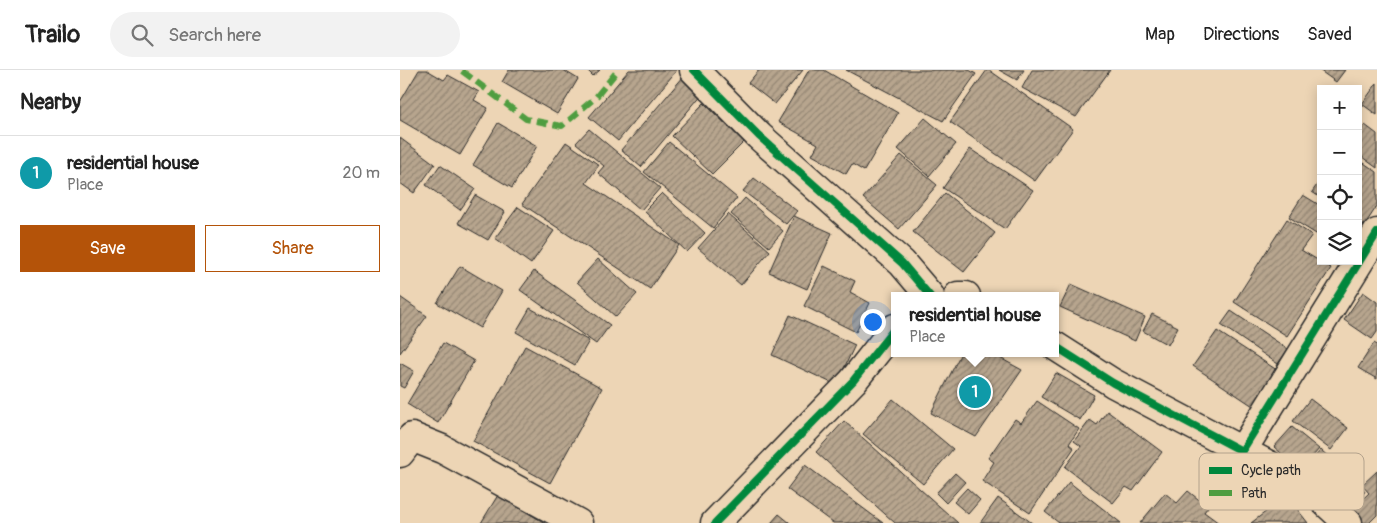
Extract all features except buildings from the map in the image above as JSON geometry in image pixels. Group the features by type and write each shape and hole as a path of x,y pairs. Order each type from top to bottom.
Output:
{"street":[{"path":"694,70 759,136 902,263 927,292"},
{"path":"1242,451 1377,233"},
{"path":"715,523 853,382 891,333"},
{"path":"1059,349 1113,383 1246,453"},
{"path":"404,440 442,449 578,523"},
{"path":"1334,510 1348,523"}],"marked path":[{"path":"462,71 526,119 562,126 596,97 618,70"}],"cycle path":[{"path":"694,70 759,136 902,263 927,292"},
{"path":"1059,349 1113,383 1242,451 1377,233"},
{"path":"715,523 853,381 891,333"}],"place":[{"name":"residential house","path":"975,392"}]}
